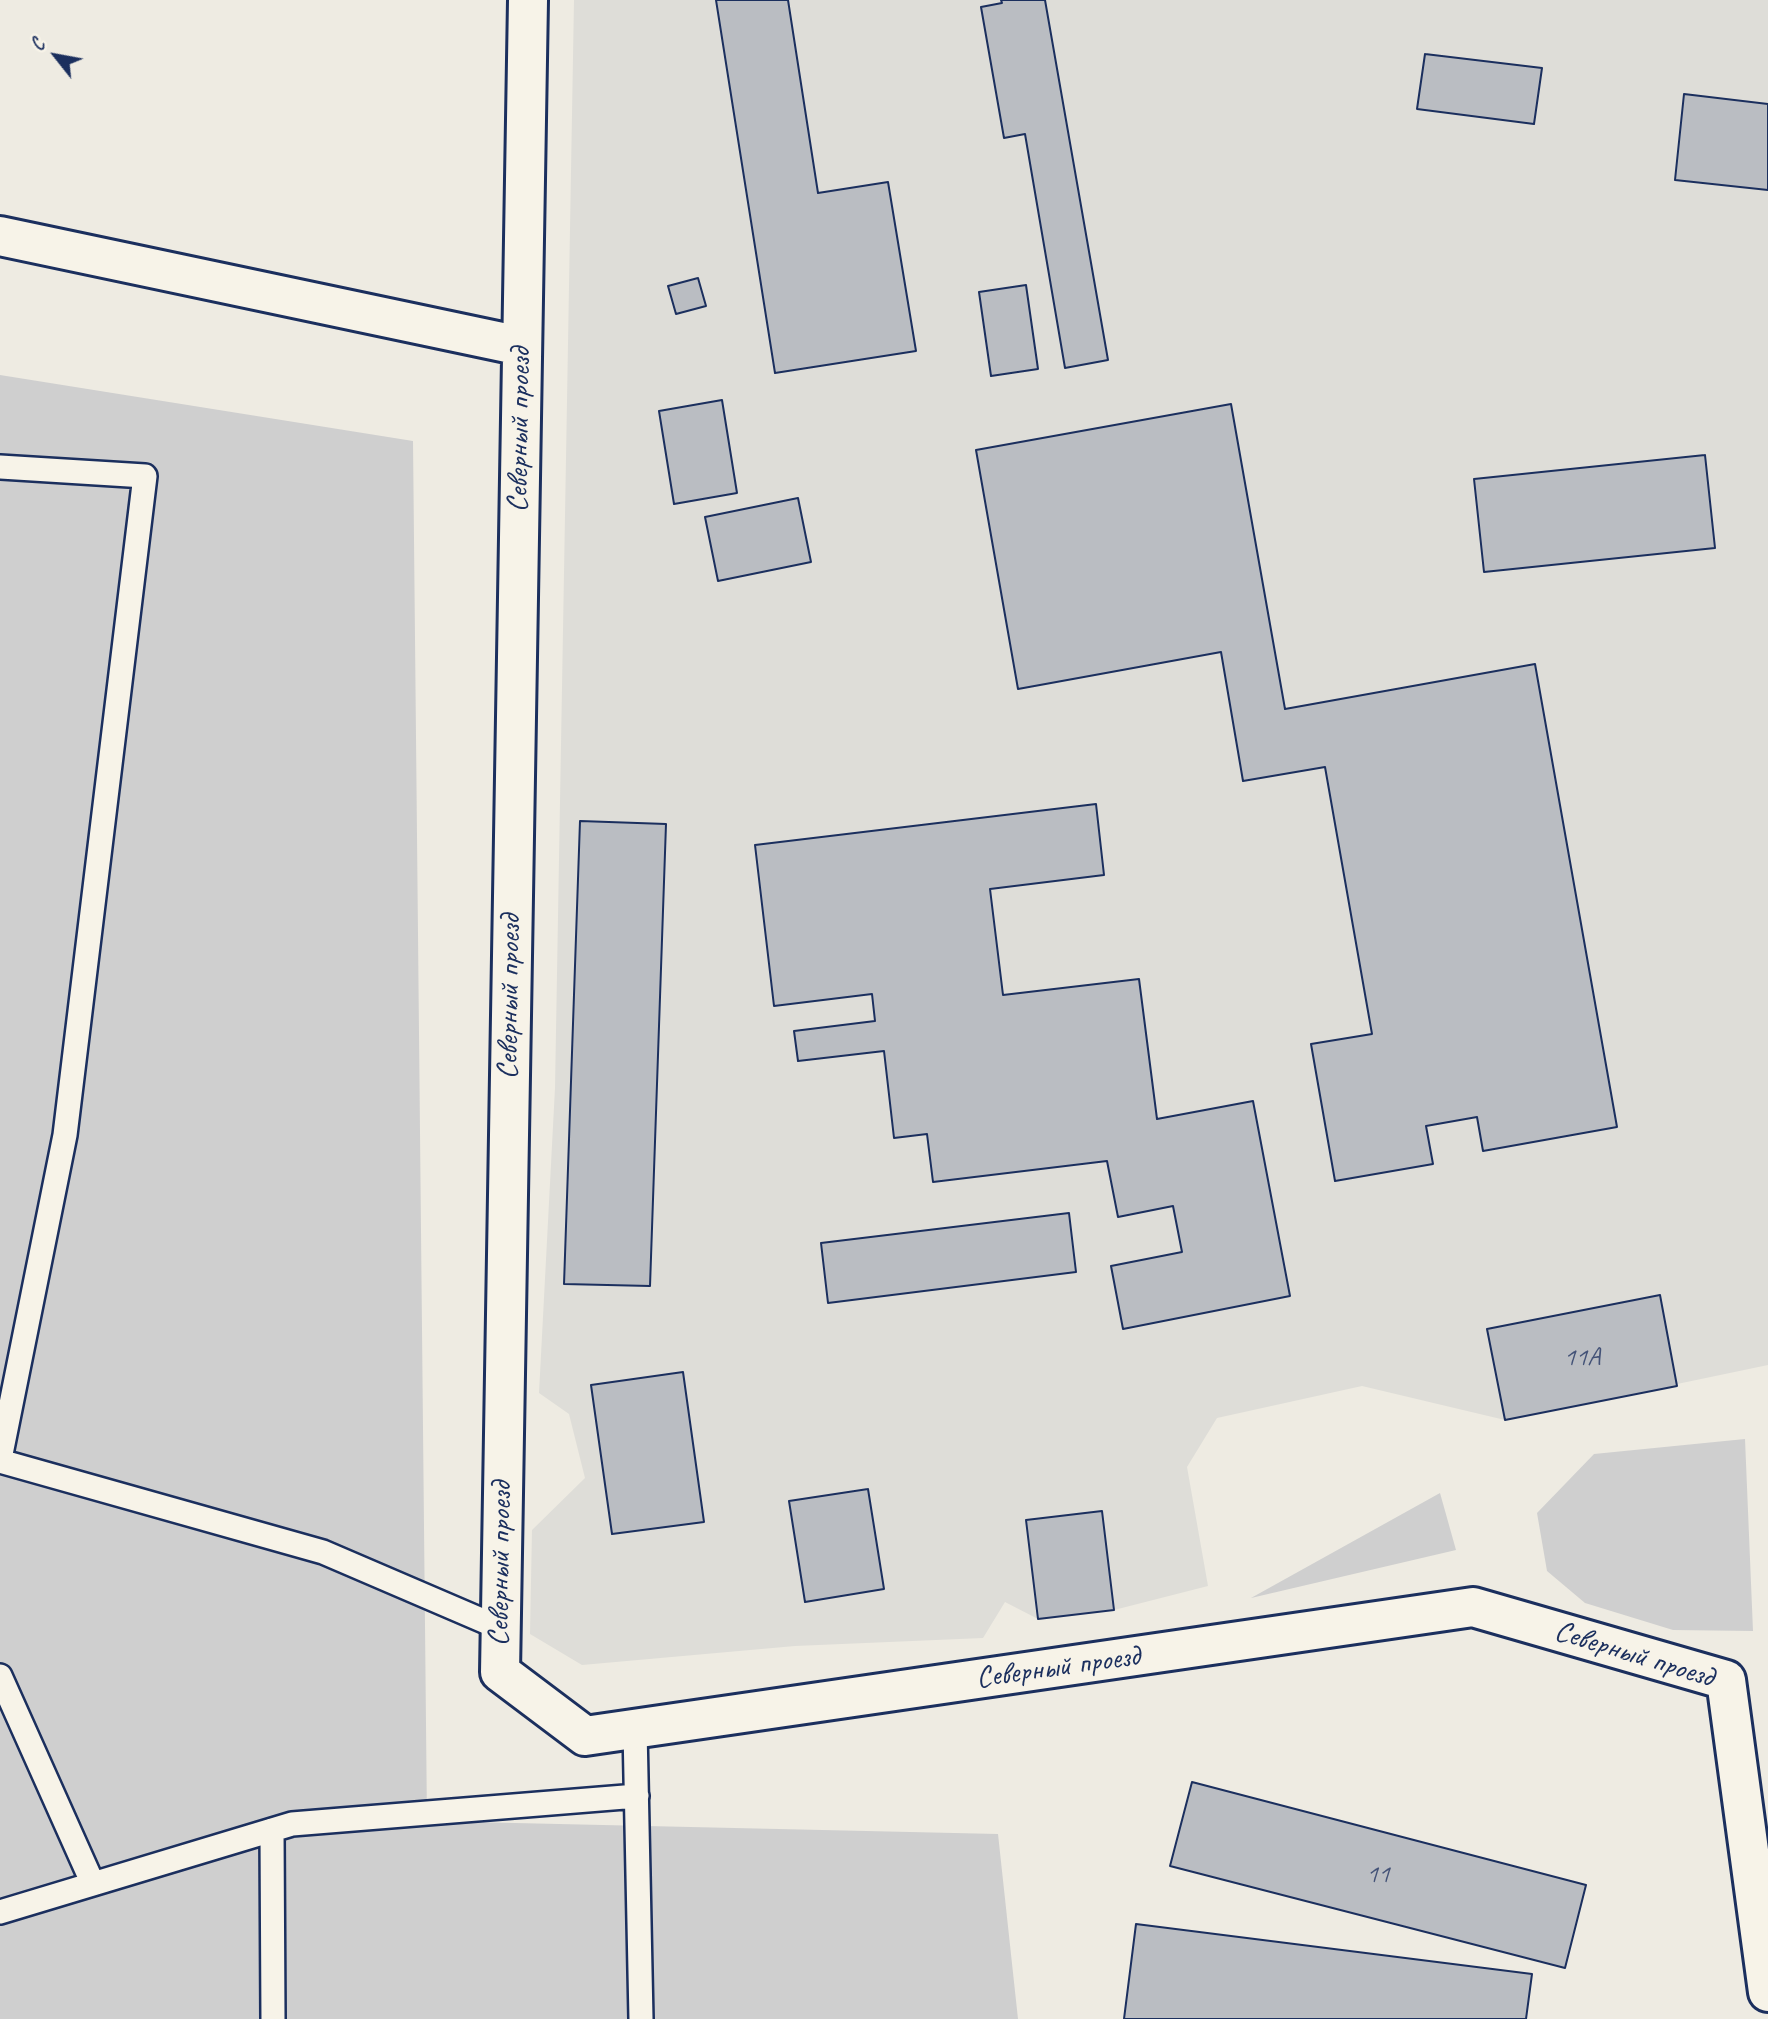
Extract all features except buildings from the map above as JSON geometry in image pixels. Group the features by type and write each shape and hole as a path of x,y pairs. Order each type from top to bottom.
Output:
{"street":[{"name":"Северный проезд","path":"528,0 499,1672 585,1736 1473,1607 1726,1680 1768,1992"},
{"path":"0,236 522,346"}],"lane":[{"path":"0,467 145,476 65,1135 0,1460 323,1552 500,1628"},
{"path":"0,1676 93,1884"},
{"path":"635,1729 641,2019"},
{"path":"0,1912 292,1824 637,1796"},
{"path":"272,1830 274,2019"}],"shaded area":[{"path":"574,0 1768,0 1768,1365 1505,1420 1362,1386 1217,1418 1187,1467 1208,1586 1114,1610 1038,1619 1005,1602 983,1638 795,1646 582,1665 530,1634 532,1530 585,1478 569,1414 539,1393 555,1088"},
{"path":"0,375 413,441 427,1821 998,1834 1018,2019 0,2019"},
{"path":"1745,1439 1753,1631 1673,1630 1585,1603 1547,1571 1537,1513 1594,1454"},
{"path":"1440,1493 1456,1550 1251,1598"}]}
